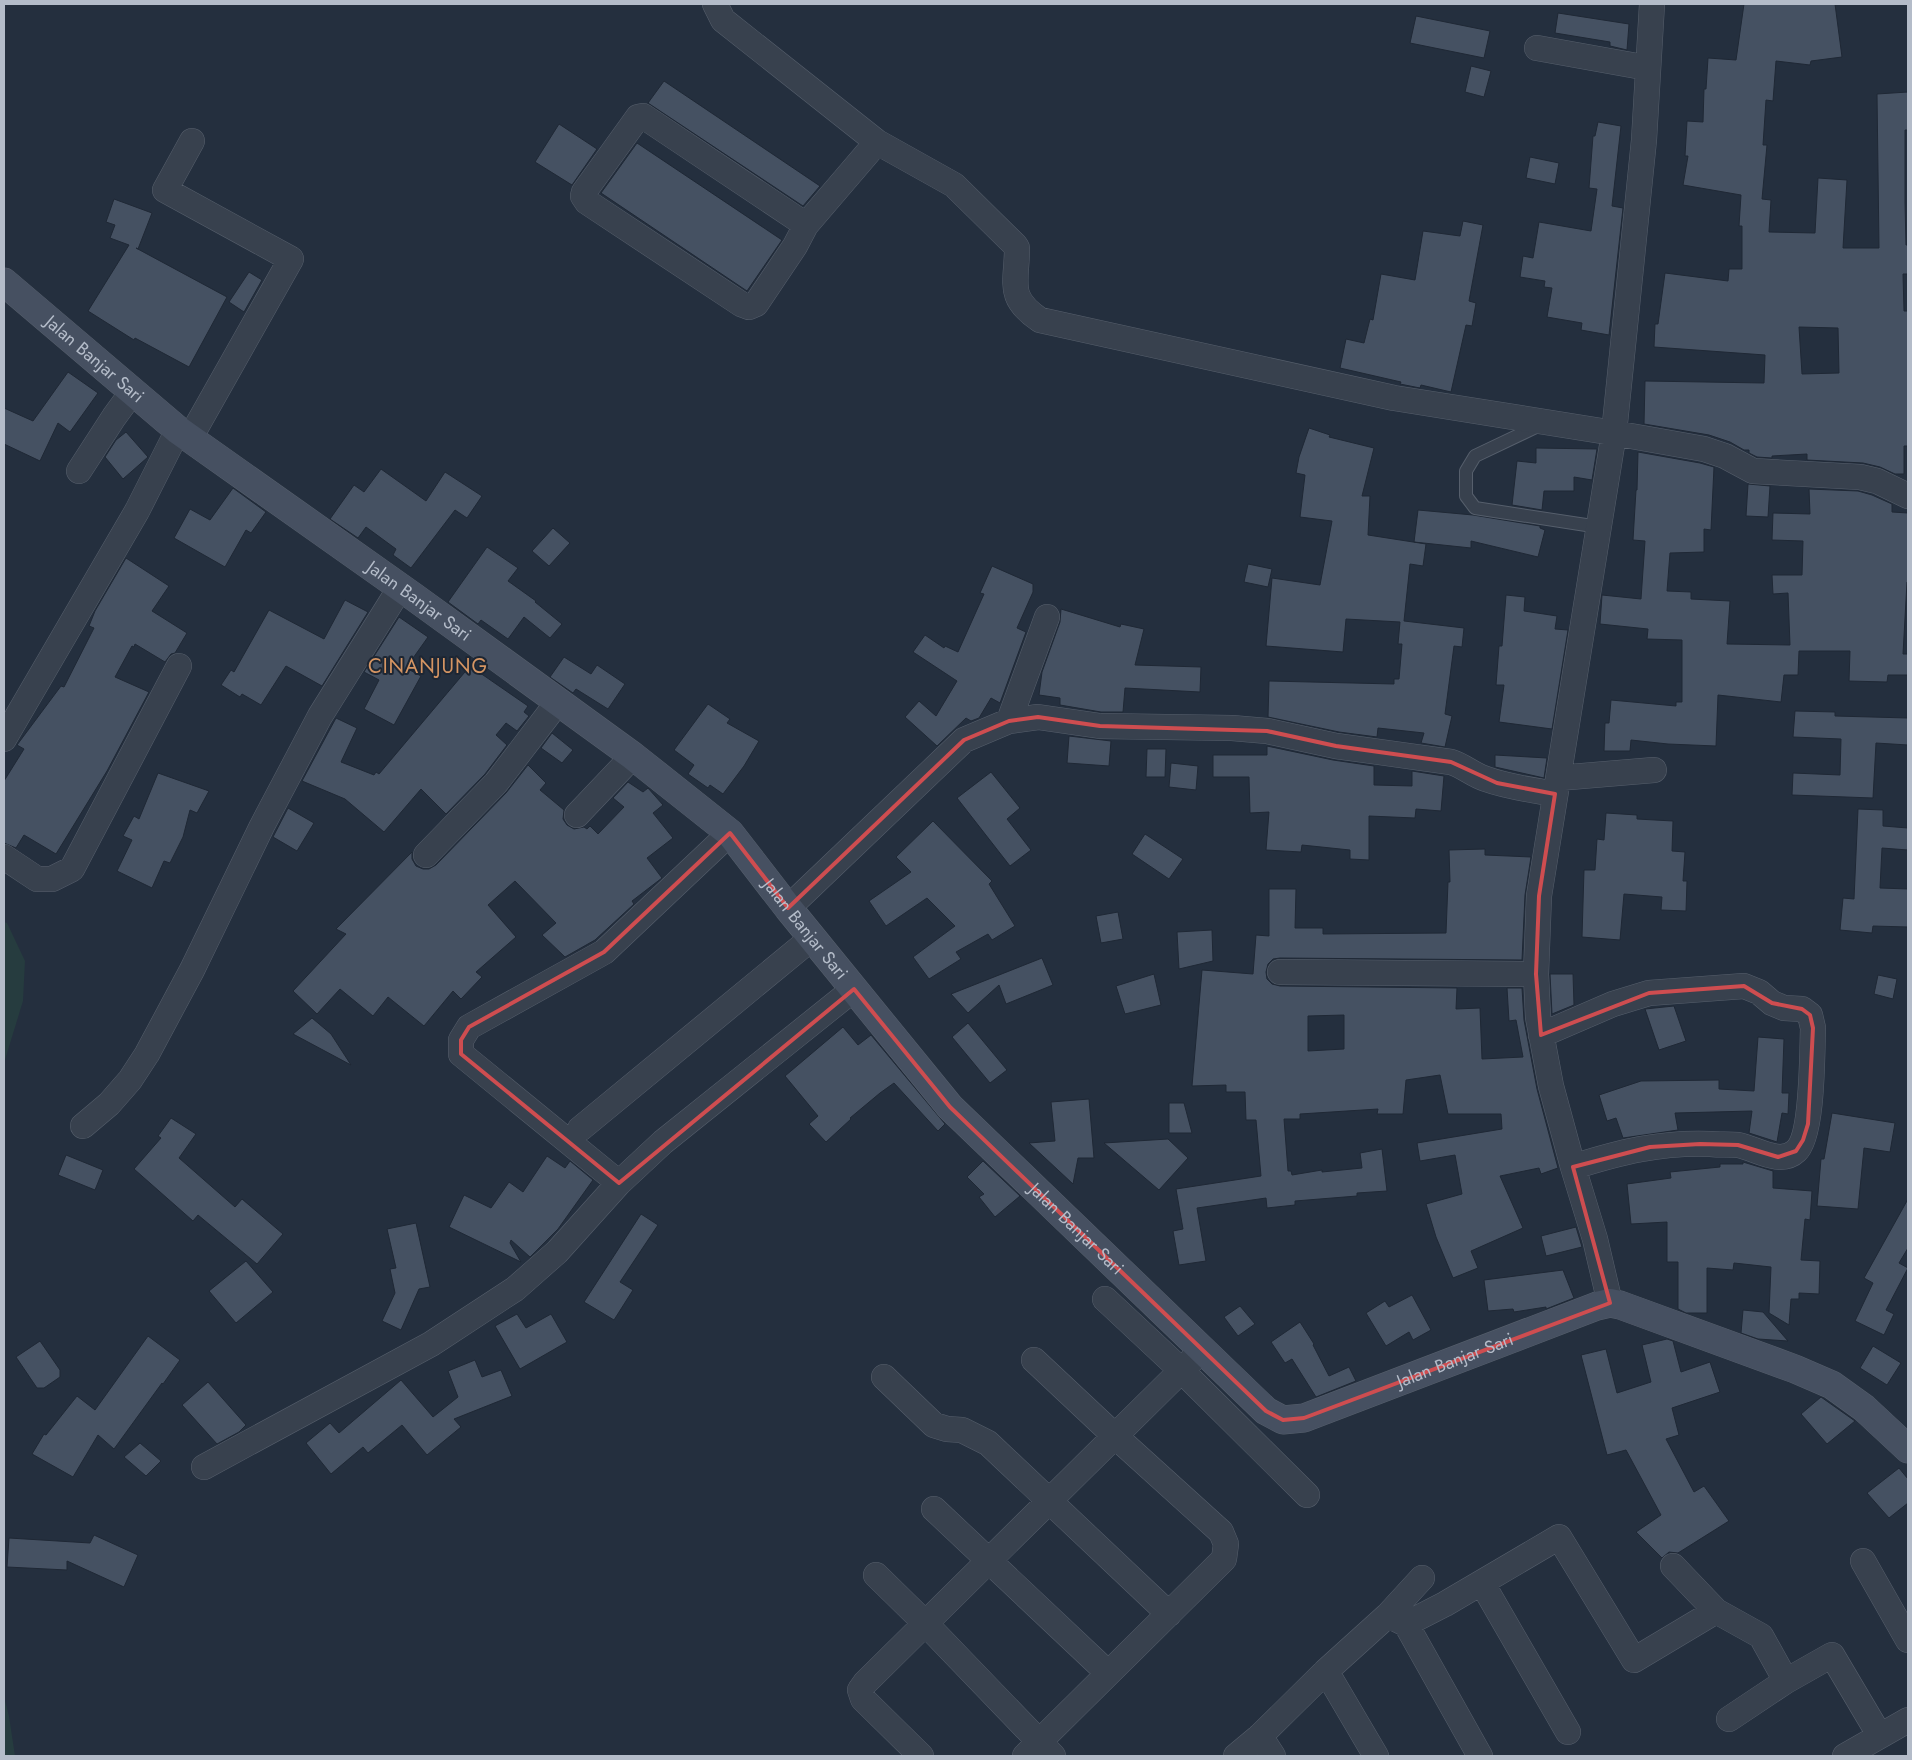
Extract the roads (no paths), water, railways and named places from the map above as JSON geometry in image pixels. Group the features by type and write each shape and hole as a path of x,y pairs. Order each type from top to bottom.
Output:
{"street":[{"path":"715,4 723,20 877,142 954,185 1018,248 1015,282 1017,296 1026,311 1040,320 1394,398 1614,433 1704,450 1725,456 1753,471 1860,477 1877,481 1908,496"},
{"path":"1652,4 1644,140 1614,433 1538,896 1536,974 1538,1017 1541,1035 1551,1086 1572,1167 1595,1239 1610,1303 1620,1305 1832,1385 1864,1408 1908,1449"},
{"path":"1537,48 1648,68"},
{"path":"806,225 642,116 638,117 583,196 587,202 741,304 749,307 756,304 795,246 806,225 877,142"},
{"path":"4,739 137,511 291,259 164,190 192,141"},
{"name":"Jalan Banjar Sari","path":"4,282 184,434 634,756 730,833 812,938 950,1107 1266,1411 1283,1420 1304,1418 1597,1306 1610,1303"},
{"path":"79,471 133,391"},
{"path":"83,1126 114,1098 130,1080 147,1054 192,970 262,826 320,716 400,588"},
{"path":"1009,721 1047,617"},
{"path":"4,857 37,879 52,880 72,869 179,666"},
{"path":"426,855 496,783 558,702"},
{"path":"788,908 964,740 1009,721 1038,717 1100,726 1232,728 1267,731 1336,746 1451,762 1463,766 1477,776 1497,783 1556,786 1654,770"},
{"path":"577,815 634,756"},
{"path":"619,1183 461,1054 461,1040 469,1027 604,952 730,833"},
{"path":"580,1129 812,938"},
{"path":"1280,972 1536,974"},
{"path":"1541,1035 1613,1004 1649,993 1744,986 1760,992 1772,1003 1784,1008 1802,1009 1810,1015 1814,1028 1808,1124 1803,1140 1796,1151 1778,1157 1738,1146 1700,1144 1650,1147 1616,1154 1572,1167"},
{"path":"204,1467 431,1344 515,1290 557,1252 619,1183 663,1142 854,989"},
{"path":"1105,1299 1181,1370 1307,1495"},
{"path":"921,1756 863,1699 860,1690 1202,1350"},
{"path":"876,1575 925,1624 1039,1751 1108,1673 1224,1559 1226,1544 1221,1532 1114,1436 1034,1360"},
{"path":"884,1377 934,1425 946,1429 962,1430 988,1443 1168,1614"},
{"path":"934,1509 1108,1673"},
{"path":"1236,1756 1266,1746 1326,1671 1397,1619 1482,1583 1559,1536 1634,1660 1716,1611"},
{"path":"1863,1561 1908,1640"},
{"path":"1673,1566 1716,1611 1761,1636 1786,1681"},
{"path":"1397,1619 1422,1578"},
{"path":"1482,1583 1568,1732"},
{"path":"1397,1619 1480,1756"},
{"path":"1729,1719 1786,1681 1832,1655 1880,1736"},
{"path":"1326,1671 1376,1756"},
{"path":"1845,1756 1908,1720"}],"lane":[{"path":"1546,422 1475,456 1466,471 1466,496 1475,508 1599,527"}],"district":[{"name":"CINANJUNG","path":"428,666"}]}
